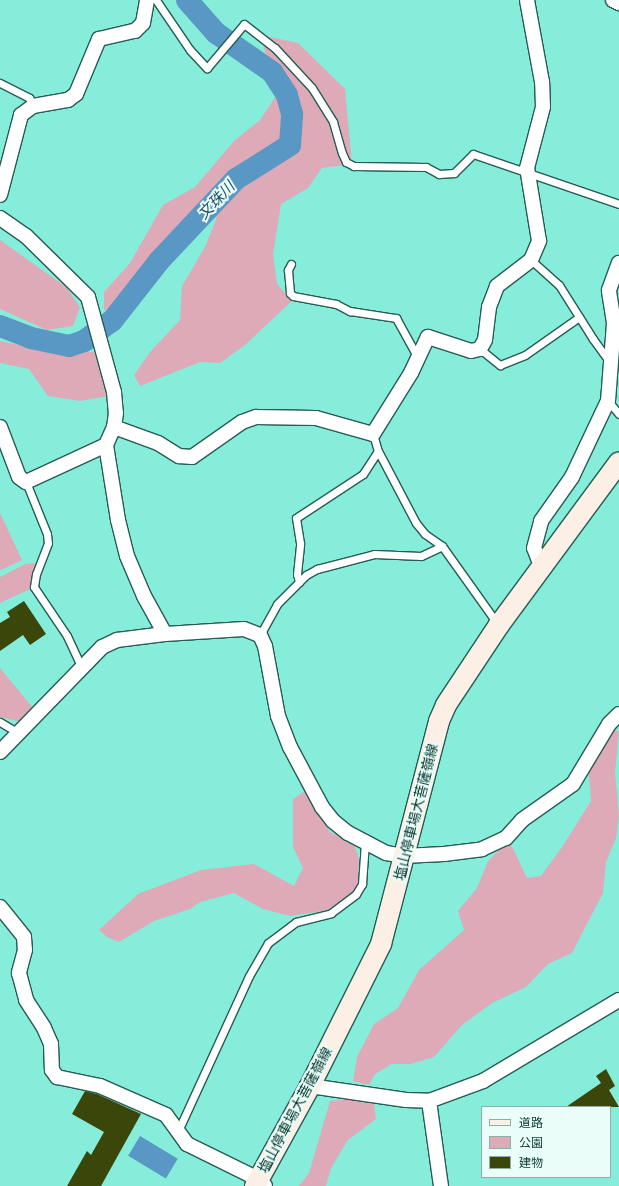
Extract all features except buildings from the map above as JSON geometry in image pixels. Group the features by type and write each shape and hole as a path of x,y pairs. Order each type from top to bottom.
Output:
{"main road":[{"name":"塩山停車場大菩薩嶺線","path":"260,1184 381,944 446,705 498,625 619,462"}],"street":[{"path":"0,195 21,115 33,106 61,102 76,94 99,39 135,31 143,23 147,0"},
{"path":"114,427 158,443 179,456 192,457 203,451 242,422 256,417 316,418 373,434 418,358 428,337 471,350 480,349 485,340 489,307 497,286 531,260 539,241 527,173 543,107 542,82 527,0"},
{"path":"613,0 619,3"},
{"path":"0,218 26,236 88,297 114,392 116,413 114,427 106,445 127,556 144,596 165,634"},
{"path":"541,566 534,548 541,521 572,476 608,401 614,323 609,290 619,263"},
{"path":"0,426 19,477 26,482 106,445"},
{"path":"0,752 102,647 117,640 165,634 244,629 260,635 265,646 278,716 302,771 333,821 365,842 386,853 404,856 482,849 506,838 522,820 573,784 609,724 619,714"},
{"path":"0,907 24,937 25,950 19,973 26,1000 44,1028 51,1044 52,1070 57,1077 100,1086 166,1115 187,1144 260,1184"},
{"path":"310,1086 429,1101 483,1081 619,1000"},
{"path":"429,1101 441,1186"}],"lane":[{"path":"156,0 181,39 207,68 244,24 275,48 312,88 333,122 344,157 354,166 426,167 439,174 454,173 473,154 619,204"},
{"path":"0,83 29,98 33,106"},
{"path":"531,260 559,285 610,362"},
{"path":"291,264 288,270 290,293 293,296 336,304 350,312 396,318 418,358"},
{"path":"480,349 500,366 526,355 579,317"},
{"path":"608,401 619,414"},
{"path":"373,434 378,451 416,523 425,534 442,546 498,625"},
{"path":"299,582 297,574 300,543 296,518 363,474 378,451"},
{"path":"26,482 47,534 48,543 36,574 36,593 67,636 82,668"},
{"path":"260,635 277,604 299,582 317,569 374,554 421,556 442,546"},
{"path":"0,722 18,733"},
{"path":"178,1131 249,976 268,943 296,922 330,913 356,894 362,884 365,842"}],"green space":[{"path":"261,35 298,43 345,89 352,164 322,168 308,188 281,204 273,254 277,284 292,301 245,345 220,363 200,362 140,386 134,375 150,352 180,320 182,286 205,247 217,217 196,211 158,253 112,311 104,310 104,292 130,263 163,205 195,187 234,141 260,120 276,96"},
{"path":"0,240 66,287 80,307 73,326 47,330 0,309"},
{"path":"0,341 48,351 94,352 103,370 108,396 80,401 48,396 29,369 0,363"},
{"path":"0,513 22,560 1,570 0,569"},
{"path":"35,563 32,588 0,603 0,577 25,564"},
{"path":"0,668 33,708 21,722 0,717"},
{"path":"613,729 619,732 615,773 619,815 616,838 606,862 603,893 572,953 548,964 526,987 492,1003 462,1025 434,1057 410,1064 392,1064 375,1074 369,1085 353,1081 357,1057 374,1024 398,1008 419,970 464,930 458,911 477,888 488,861 509,840 527,878 541,876 562,847 591,801 588,762"},
{"path":"305,791 330,832 354,844 359,859 358,885 343,902 328,910 290,916 263,909 234,893 200,902 190,909 154,921 119,942 107,937 99,930 138,894 201,870 254,864 294,886 303,868 293,847 293,799"},
{"path":"357,1099 374,1104 376,1119 348,1140 331,1168 326,1186 299,1186 309,1173 330,1101"}],"water":[{"path":"140,1136 178,1159 166,1178 128,1156"}],"waterway":[{"name":"文珠川","path":"0,326 31,338 69,346 84,341 112,321 159,261 236,179 290,145 292,114 287,95 272,72 216,33 187,0"}]}
